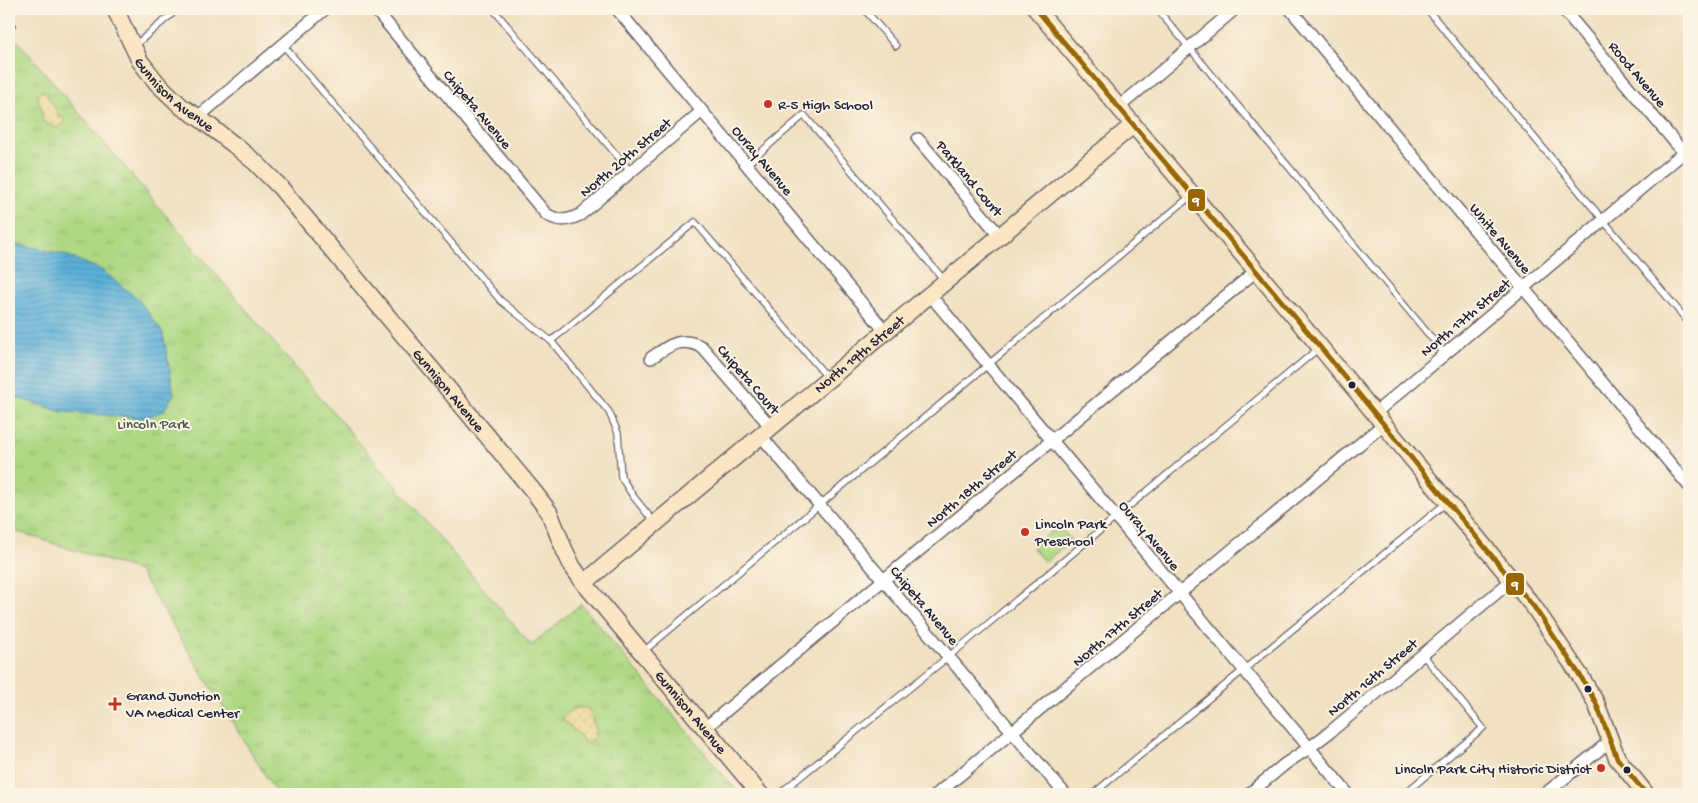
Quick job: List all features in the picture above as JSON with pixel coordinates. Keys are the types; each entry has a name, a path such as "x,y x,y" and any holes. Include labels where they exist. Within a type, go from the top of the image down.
{"street":[{"name":"Gunnison Avenue","path":"115,9 147,71 182,107 198,116 256,163 278,186 534,492 549,512 572,566 584,583 760,794"},
{"path":"198,116 325,9"},
{"name":"Chipeta Avenue","path":"375,9 546,214 555,220 563,220"},
{"name":"Ouray Avenue","path":"616,9 885,331"},
{"path":"1036,9 1380,418 1534,607 1581,677 1596,703 1617,758 1646,794"},
{"path":"1118,107 1235,9"},
{"name":"White Avenue","path":"1290,9 1689,486"},
{"name":"Rood Avenue","path":"1563,9 1687,154"},
{"name":"North 20th Street","path":"563,220 572,219 580,214 702,110"},
{"name":"North 19th Street","path":"584,583 1133,124"},
{"name":"Parkland Court","path":"918,139 1000,236"},
{"name":"North 17th Street","path":"937,794 1180,594 1380,418 1445,354 1604,220 1687,154"},
{"name":"North 18th Street","path":"705,728 1256,271"},
{"name":"Ouray Avenue","path":"930,295 1348,794"},
{"name":"Chipeta Court","path":"651,358 663,350 682,342 692,342 702,347 766,432"},
{"name":"Chipeta Avenue","path":"766,432 820,505 1065,794"},
{"name":"North 16th Street","path":"1249,794 1285,764 1310,748 1512,580"},
{"path":"1545,794 1610,740"}],"lane":[{"path":"133,47 178,9"},
{"path":"493,9 631,172"},
{"path":"867,9 865,10 896,46"},
{"path":"1157,9 1445,354"},
{"path":"1427,9 1689,323"},
{"path":"283,45 500,300 551,341 609,412 618,433 620,477 655,524"},
{"path":"746,164 804,115 945,282"},
{"path":"642,652 1192,195"},
{"path":"551,341 695,222 828,379"},
{"path":"779,794 1321,348"},
{"path":"1093,794 1447,502"},
{"path":"1404,794 1483,728 1423,655"}],"green space":[{"name":"Lincoln Park","path":"11,33 531,645 581,604 739,794 277,794 139,571 9,529 9,35"},
{"path":"1059,525 1071,540 1045,562 1032,548"}],"sand":[{"path":"42,91 46,92 59,117 63,118 65,123 57,128 44,122 42,119 38,94"},
{"path":"588,708 596,730 594,738 585,743 580,735 562,719 570,710"}],"water":[{"path":"9,242 63,254 102,270 139,300 163,333 174,394 164,411 144,418 62,412 9,395"}],"transit line":[{"name":"9","path":"1036,9 1321,348 1534,607 1581,677 1596,703 1617,758 1646,794"}],"place":[{"name":"R-5 High School","path":"768,104"},
{"name":"Lincoln Park Preschool","path":"1025,532"},
{"name":"Grand Junction VA Medical Center","path":"115,704"},
{"name":"Lincoln Park City Historic District","path":"1601,768"}]}
